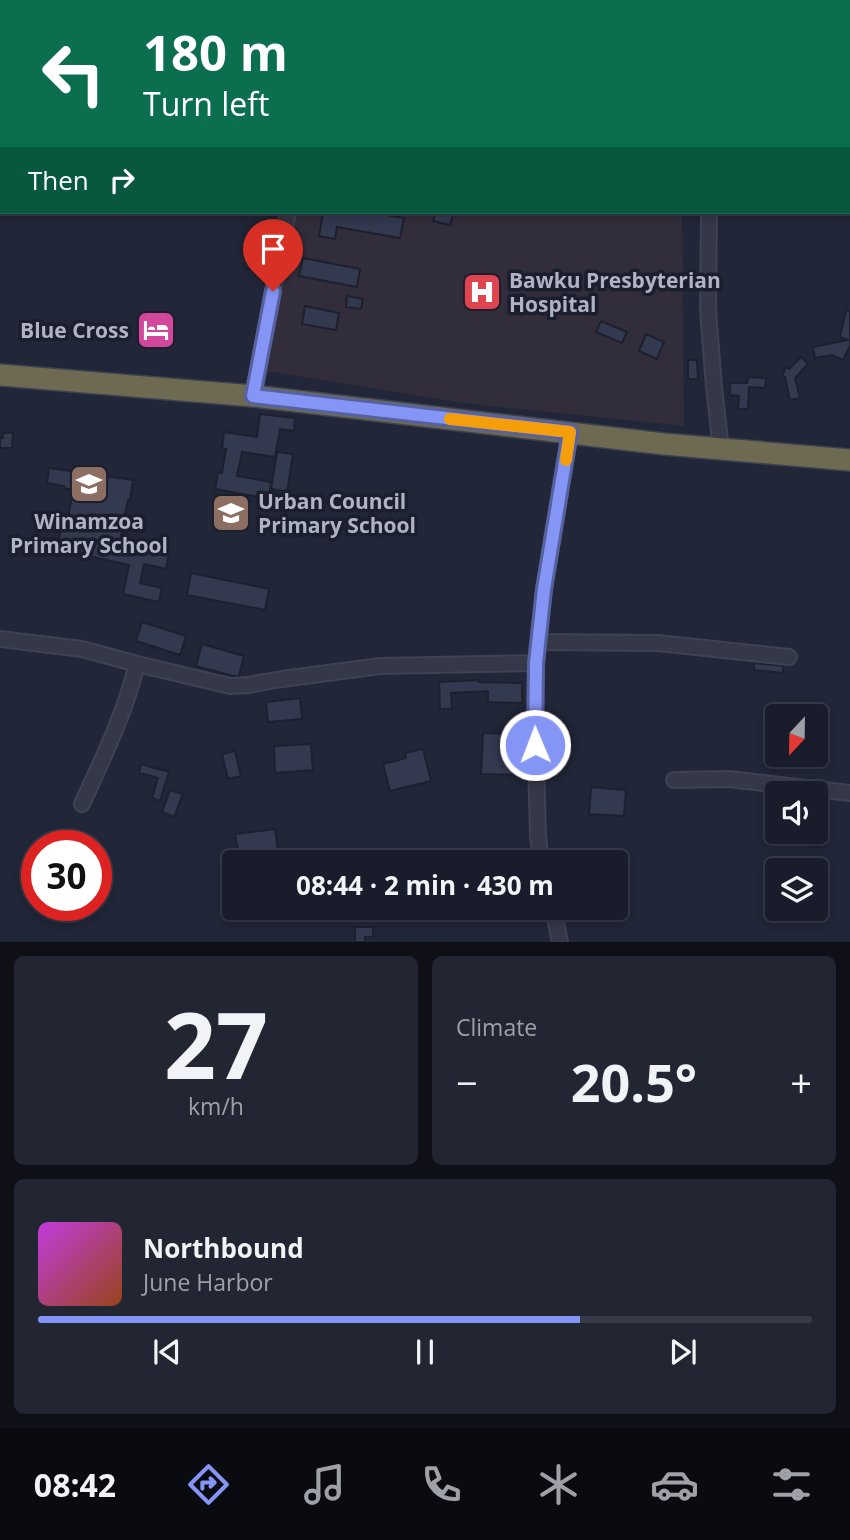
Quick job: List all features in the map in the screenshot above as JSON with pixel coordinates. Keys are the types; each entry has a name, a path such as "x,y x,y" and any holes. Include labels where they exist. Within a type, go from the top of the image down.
{"highway":[{"path":"0,375 253,396 721,449 850,460"}],"street":[{"path":"253,396 288,214"},
{"path":"709,214 708,310 721,449"},
{"path":"540,850 535,735 536,663 544,589 570,432"},
{"path":"0,639 75,647 137,664 238,686 380,666 536,663"},
{"path":"539,642 658,643 789,657"},
{"path":"82,804 130,695 137,664"},
{"path":"674,780 729,779 850,793"},
{"path":"555,920 560,942"}],"shaded area":[{"name":"Bawku Presbyterian Hospital","path":"297,214 682,214 684,426 471,404 266,371"}],"building":[{"path":"323,214 381,214 404,218 400,238 337,227 335,239 319,236"},
{"path":"435,214 453,214 450,225 433,221"},
{"path":"303,258 360,269 357,287 299,276"},
{"path":"347,296 363,299 361,309 346,307"},
{"path":"305,306 339,313 336,330 302,324"},
{"path":"846,310 850,311 850,346 843,360 832,355 815,358 813,347 848,340 840,337"},
{"path":"601,321 627,332 622,343 596,332"},
{"path":"646,334 664,342 657,359 639,351"},
{"path":"801,357 808,364 795,378 800,398 790,400 785,377 782,376 786,367 789,369"},
{"path":"688,360 697,360 698,379 688,379"},
{"path":"748,377 766,378 765,388 749,387 748,409 738,409 739,396 730,395 730,383 747,383"},
{"path":"260,414 295,418 294,431 280,429 275,457 242,452 237,476 271,482 269,499 215,489 218,473 222,473 226,449 222,448 224,432 257,437"},
{"path":"3,433 13,433 12,448 0,448"},
{"path":"277,452 293,454 287,492 271,489"},
{"path":"49,468 133,480 120,542 169,554 166,569 144,564 140,583 162,588 159,602 123,594 129,565 57,549 61,528 66,529 73,490 47,483"},
{"path":"191,573 269,589 265,610 187,595"},
{"path":"142,622 186,636 180,655 136,641"},
{"path":"202,644 244,656 239,676 196,666"},
{"path":"754,663 783,666 783,673 754,670"},
{"path":"479,680 522,683 522,703 488,702 488,691 451,693 452,709 440,709 439,682"},
{"path":"300,698 302,719 268,722 266,702"},
{"path":"483,733 521,734 520,775 481,774"},
{"path":"311,744 313,770 275,773 274,746"},
{"path":"423,749 431,781 390,791 383,764 406,758 405,753"},
{"path":"235,751 241,776 228,779 222,754"},
{"path":"141,764 169,772 160,801 152,798 158,778 139,773"},
{"path":"591,787 626,790 624,816 589,814"},
{"path":"170,790 183,794 174,817 162,812"},
{"path":"275,829 278,850 238,850 235,834"},
{"path":"355,927 373,927 373,937 365,937 365,942 355,942"}],"slow traffic":[{"path":"450,419 570,432 566,460"}],"place":[{"name":"Bawku Presbyterian Hospital","path":"482,292"},
{"name":"Blue Cross","path":"156,330"},
{"name":"Winamzoa Primary School","path":"89,484"},
{"name":"Urban Council Primary School","path":"231,513"}],"route":[{"path":"273,291 253,396 570,432 544,589 536,663 535,745"}]}
